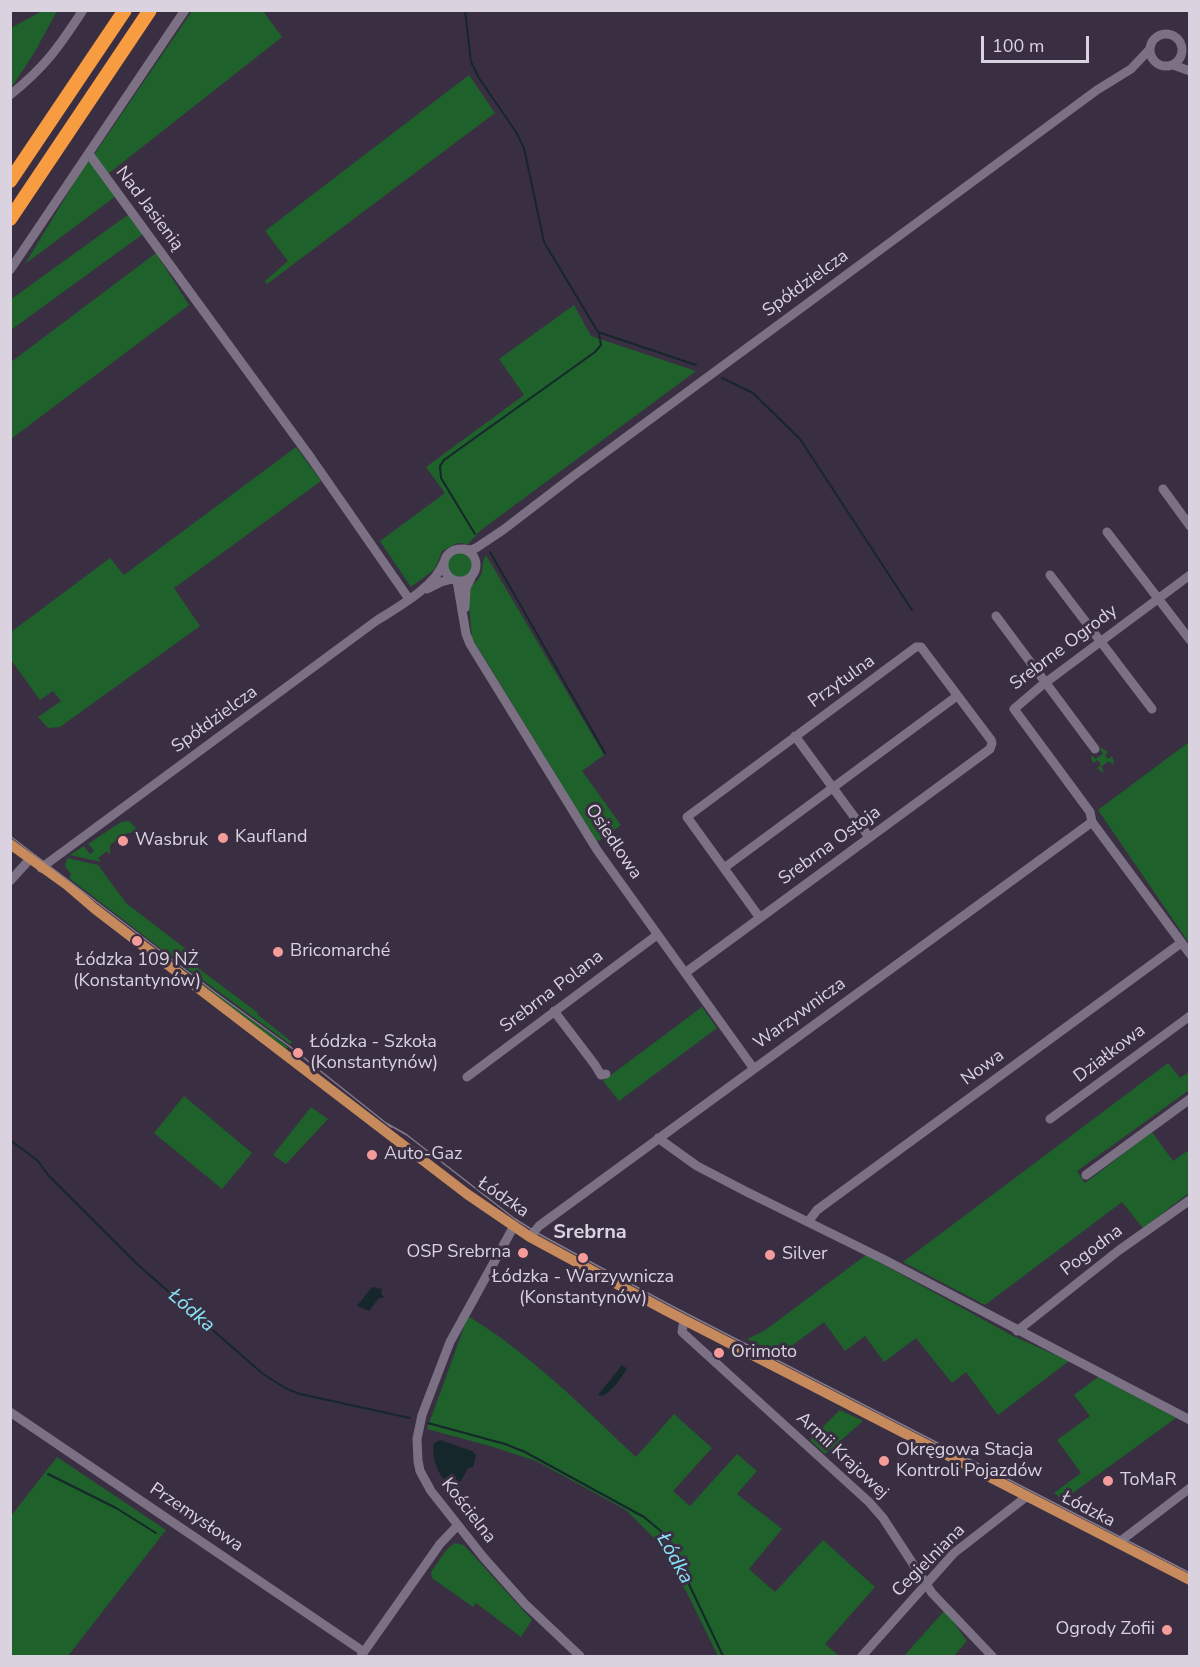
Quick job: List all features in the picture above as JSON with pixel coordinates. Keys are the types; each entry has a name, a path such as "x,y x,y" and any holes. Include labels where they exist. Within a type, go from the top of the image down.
{"highway":[{"path":"10,181 125,10"},
{"path":"10,219 150,10"}],"main road":[{"name":"Łódzka","path":"10,844 41,868 59,888 95,909 458,1187 530,1237 684,1320 1190,1580"}],"street":[{"path":"10,95 35,75 60,47 83,10"},
{"path":"10,270 185,10"},
{"path":"1131,69 1149,50 1156,37 1166,34 1172,35 1179,42 1182,51 1181,56 1173,65"},
{"path":"1149,50 1155,63"},
{"path":"1181,56 1189,70"},
{"path":"1131,69 1155,63 1164,67 1173,65 1189,70"},
{"name":"Spółdzielcza","path":"503,530 585,467 1097,90 1131,69"},
{"name":"Nad Jasienią","path":"89,154 412,598"},
{"path":"1162,489 1190,526"},
{"path":"412,598 437,576 451,551 476,548 503,530"},
{"path":"412,598 438,584 454,580 466,581 471,578 480,554 503,530"},
{"path":"1107,532 1190,640"},
{"path":"464,549 475,558 476,567"},
{"path":"444,562 446,573 454,580"},
{"path":"1050,575 1152,708"},
{"name":"Srebrne Ogrody","path":"1092,822 1090,812 1014,709 1190,575"},
{"name":"Osiedlowa","path":"465,622 466,588 471,578"},
{"name":"Osiedlowa","path":"454,580 459,594 467,638 473,650 574,816 753,1069"},
{"path":"438,584 449,585 459,594"},
{"name":"Spółdzielcza","path":"41,868 376,621 412,598"},
{"path":"996,616 1095,749"},
{"name":"Przytulna","path":"724,868 687,817 918,646 992,743"},
{"path":"760,918 724,868 957,696"},
{"path":"795,736 869,837"},
{"name":"Srebrna Ostoja","path":"685,973 990,749 992,743"},
{"path":"1092,822 1190,954"},
{"name":"Warzywnicza","path":"530,1237 539,1226 658,1138 1092,822"},
{"path":"10,881 30,859"},
{"name":"Srebrna Polana","path":"467,1077 657,935"},
{"name":"Nowa","path":"807,1222 817,1210 1181,944"},
{"path":"554,1011 598,1072 601,1075 606,1074"},
{"name":"Działkowa","path":"1050,1119 1190,1016"},
{"path":"1086,1175 1190,1099"},
{"path":"658,1138 697,1166 883,1259 1190,1419"},
{"name":"Pogodna","path":"1017,1330 1118,1251 1190,1200"},
{"name":"Kościelna","path":"514,1226 458,1327 419,1427 417,1451 420,1471 431,1491 525,1604 580,1656"},
{"name":"Armii Krajowej","path":"684,1320 682,1332 869,1502 883,1518 932,1593 992,1656"},
{"name":"Przemysłowa","path":"10,1412 362,1654"},
{"path":"1118,1543 1190,1488"},
{"name":"Cegielniana","path":"862,1656 959,1549 1026,1497"},
{"path":"362,1654 440,1544 458,1525"}],"green space":[{"path":"42,11 57,11 33,55 11,88 11,28"},
{"path":"192,11 263,11 282,37 108,174 93,156"},
{"path":"469,75 495,113 267,284 265,281 288,261 265,231"},
{"path":"88,160 116,196 25,264"},
{"path":"129,214 143,234 11,330 10,300"},
{"path":"156,253 189,305 11,439 11,362"},
{"path":"574,305 591,336 696,371 481,530 468,544 457,543 442,551 435,569 411,587 380,541 445,493 426,467 524,395 499,359"},
{"path":"296,447 321,481 174,588 200,626 60,727 48,728 38,717 61,701 53,691 40,700 11,660 11,632 110,558 124,575"},
{"path":"460,553 468,557 472,565 468,573 460,577 452,573 448,565 452,557"},
{"path":"486,555 604,755 582,771 621,825 597,842 472,638 468,596 470,587 481,574"},
{"path":"1189,742 1189,943 1098,810"},
{"path":"1100,749 1108,752 1105,755 1108,759 1112,756 1114,762 1113,765 1109,761 1101,767 1104,772 1097,768 1101,765 1098,760 1093,763 1091,758 1092,755 1095,759 1103,754"},
{"path":"129,821 141,833 139,835 135,830 127,833 110,845 110,855 107,851 98,858 101,862 70,855 84,846 90,854 94,851 88,844 121,822"},
{"path":"67,858 98,865 126,903 195,956 199,961 194,965 292,1042 290,1044 177,961 179,957 175,954 173,958 69,878 71,874 65,866"},
{"path":"175,963 288,1047 286,1050"},
{"path":"702,1007 717,1028 619,1101 603,1081"},
{"path":"1168,1063 1180,1078 1189,1072 1189,1090 1077,1171 1085,1183 1152,1132 1173,1161 1189,1150 1189,1193 1143,1228 1122,1202 985,1305 903,1262"},
{"path":"184,1096 252,1153 222,1189 154,1133"},
{"path":"311,1107 328,1119 286,1164 273,1155"},
{"path":"866,1255 1013,1336 1069,1361 998,1415 966,1372 952,1383 916,1338 884,1362 865,1336 845,1351 824,1322 779,1355 747,1339 764,1331"},
{"path":"468,1316 534,1364 636,1457 674,1414 712,1448 673,1491 690,1506 737,1454 757,1471 737,1494 782,1529 749,1569 775,1592 823,1540 875,1587 825,1644 839,1656 718,1656 686,1591 657,1541 626,1510 536,1461 427,1429"},
{"path":"1098,1377 1176,1418 1063,1500 1054,1493 1081,1473 1057,1440 1090,1416 1074,1395"},
{"path":"840,1410 863,1421 825,1454 810,1440"},
{"path":"57,1457 166,1530 68,1656 11,1656 11,1516"},
{"path":"455,1543 464,1545 532,1620 521,1637 476,1603 473,1607 432,1578 431,1572 447,1549"},
{"path":"945,1610 967,1641 954,1656 904,1656"}],"shaded area":[{"path":"372,1287 382,1289 381,1293 384,1298 379,1298 369,1311 357,1306"},
{"path":"622,1365 627,1369 616,1384 606,1394 598,1395"},
{"path":"440,1440 472,1451 476,1455 473,1467 468,1468 461,1481 452,1487 440,1474 433,1455 434,1443"}],"waterway":[{"path":"465,10 471,62 524,148 544,242 598,332 696,365"},
{"path":"475,534 441,478 440,466 444,460 595,352 601,345 599,334"},
{"path":"722,378 753,393 800,439 912,610"},
{"path":"490,552 605,753"},
{"name":"Łódka","path":"10,1140 38,1161 48,1175 137,1264 263,1374 300,1394 410,1418"},
{"name":"Łódka","path":"428,1423 505,1444 525,1452 644,1517 668,1540 723,1656"},
{"path":"48,1474 116,1508 156,1533"}],"tram line":[{"path":"10,836 289,1046 391,1127"},
{"path":"386,1123 407,1135 515,1219 539,1234 668,1304 1190,1573"}],"place":[{"name":"Kaufland","path":"223,838"},
{"name":"Wasbruk","path":"123,841"},
{"name":"Łódzka 109 NŻ (Konstantynów)","path":"137,941"},
{"name":"Bricomarché","path":"278,952"},
{"name":"Łódzka - Szkoła (Konstantynów)","path":"298,1053"},
{"name":"Auto-Gaz","path":"372,1155"},
{"name":"OSP Srebrna","path":"523,1253"},
{"name":"Silver","path":"770,1255"},
{"name":"Łódzka - Warzywnicza (Konstantynów)","path":"583,1258"},
{"name":"Orimoto","path":"719,1353"},
{"name":"Okręgowa Stacja Kontroli Pojazdów","path":"884,1461"},
{"name":"ToMaR","path":"1108,1481"},
{"name":"Ogrody Zofii","path":"1167,1630"}],"district":[{"name":"Srebrna","path":"590,1233"}]}
